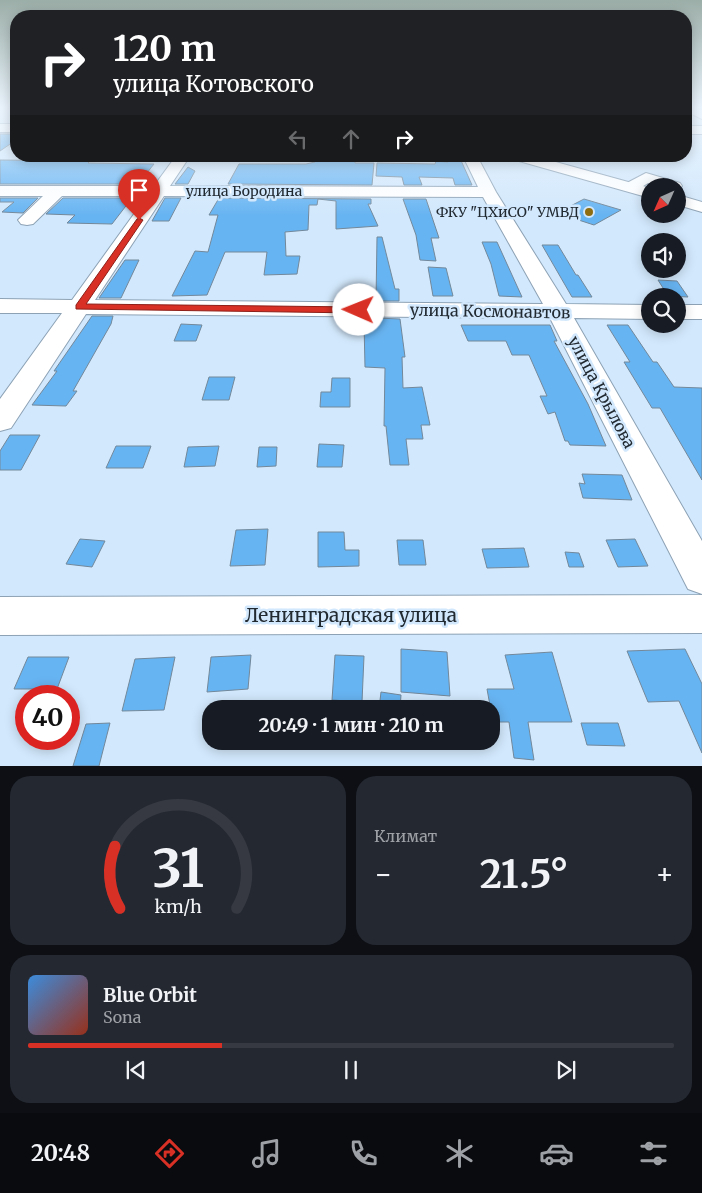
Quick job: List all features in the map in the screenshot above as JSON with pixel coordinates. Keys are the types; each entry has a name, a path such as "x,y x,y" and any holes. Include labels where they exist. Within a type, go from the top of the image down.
{"street":[{"path":"0,421 179,162"},
{"name":"улица Крылова","path":"473,162 488,192 559,312 702,577"},
{"path":"539,162 631,187 641,182"},
{"name":"улица Бородина","path":"0,191 488,192"},
{"path":"27,220 58,191"},
{"path":"686,202 702,207"},
{"name":"улица Космонавтов","path":"0,306 641,312"},
{"path":"686,312 702,312"},
{"name":"Ленинградская улица","path":"0,616 702,614"}],"building":[{"path":"0,144 10,144 10,144 0,151"},
{"path":"0,160 10,160 10,162 154,164 138,184 0,184"},
{"path":"315,162 374,163 372,185 228,184 239,164 306,164"},
{"path":"436,162 462,162 472,185 455,185 453,178 419,177 422,185 404,185 402,177 376,176 377,163 435,164"},
{"path":"188,167 195,171 188,184 175,184"},
{"path":"0,198 38,198 23,213 2,212 14,202 0,202"},
{"path":"63,198 132,198 112,224 67,223 75,215 46,214"},
{"path":"165,198 181,198 169,221 152,221"},
{"path":"219,198 371,199 371,204 368,204 378,226 336,229 336,201 318,199 317,205 309,205 308,230 285,232 286,256 300,256 297,274 264,275 267,252 225,252 207,295 172,296 195,251 208,252 218,215 209,215"},
{"path":"403,199 426,199 439,238 431,238 436,261 420,260 416,235"},
{"name":"ФКУ \"ЦХиСО\" УМВД","path":"584,199 621,210 594,225 557,213"},
{"path":"377,237 382,237 395,289 399,289 399,301 376,301"},
{"path":"482,242 497,242 522,297 499,296 491,264"},
{"path":"542,245 558,245 592,297 572,297"},
{"path":"125,260 139,260 121,298 99,298"},
{"path":"428,267 446,268 453,296 433,296"},
{"path":"658,280 677,281 682,288 663,288"},
{"path":"92,316 113,316 111,324 73,391 77,391 66,406 32,405 57,371 54,371"},
{"path":"376,318 400,319 405,357 402,357 403,388 422,387 430,425 421,425 423,439 406,439 409,465 390,465 386,426 384,426 385,368 365,367 364,323 375,323"},
{"path":"181,324 202,325 196,341 174,341"},
{"path":"461,325 550,325 557,341 554,341 588,404 606,446 570,445 568,441 565,441 555,412 548,414 540,396 547,396 529,355 512,355 506,341 468,341"},
{"path":"607,325 628,325 653,362 657,362 674,387 702,388 702,480 660,408 652,408 624,362 630,362"},
{"path":"209,377 235,377 229,400 202,400"},
{"path":"332,378 350,378 350,407 320,407 321,392 331,392"},
{"path":"10,435 40,435 21,470 0,470 0,451"},
{"path":"319,444 344,445 342,467 317,467"},
{"path":"116,446 151,446 143,468 106,468"},
{"path":"219,446 215,466 184,467 188,447"},
{"path":"259,447 277,447 276,466 257,467"},
{"path":"582,474 622,475 632,500 583,498 579,483 585,484"},
{"path":"268,529 265,565 230,566 236,530"},
{"path":"318,532 344,532 345,550 359,550 359,566 318,567"},
{"path":"80,539 105,541 92,567 66,564"},
{"path":"635,539 648,566 618,567 606,540"},
{"path":"397,540 423,540 426,565 399,565"},
{"path":"524,548 529,567 487,568 482,549"},
{"path":"565,552 579,553 584,567 569,567"},
{"path":"401,649 447,652 450,696 401,692"},
{"path":"685,649 702,684 702,753 679,701 648,702 627,651"},
{"path":"552,652 572,722 528,722 534,760 514,758 509,722 500,722 500,700 489,700 487,689 514,689 505,655"},
{"path":"251,655 248,689 207,692 211,657"},
{"path":"335,655 364,656 362,700 332,700"},
{"path":"28,657 69,657 58,685 16,685"},
{"path":"175,657 164,710 122,711 135,659"},
{"path":"381,692 401,695 401,700 380,700"},
{"path":"110,723 99,766 73,766 78,750 80,750 86,724"},
{"path":"581,723 618,723 625,746 587,745"}],"place":[{"name":"ФКУ \"ЦХиСО\" УМВД","path":"589,212"}],"route":[{"path":"139,220 79,307 359,310"}]}
